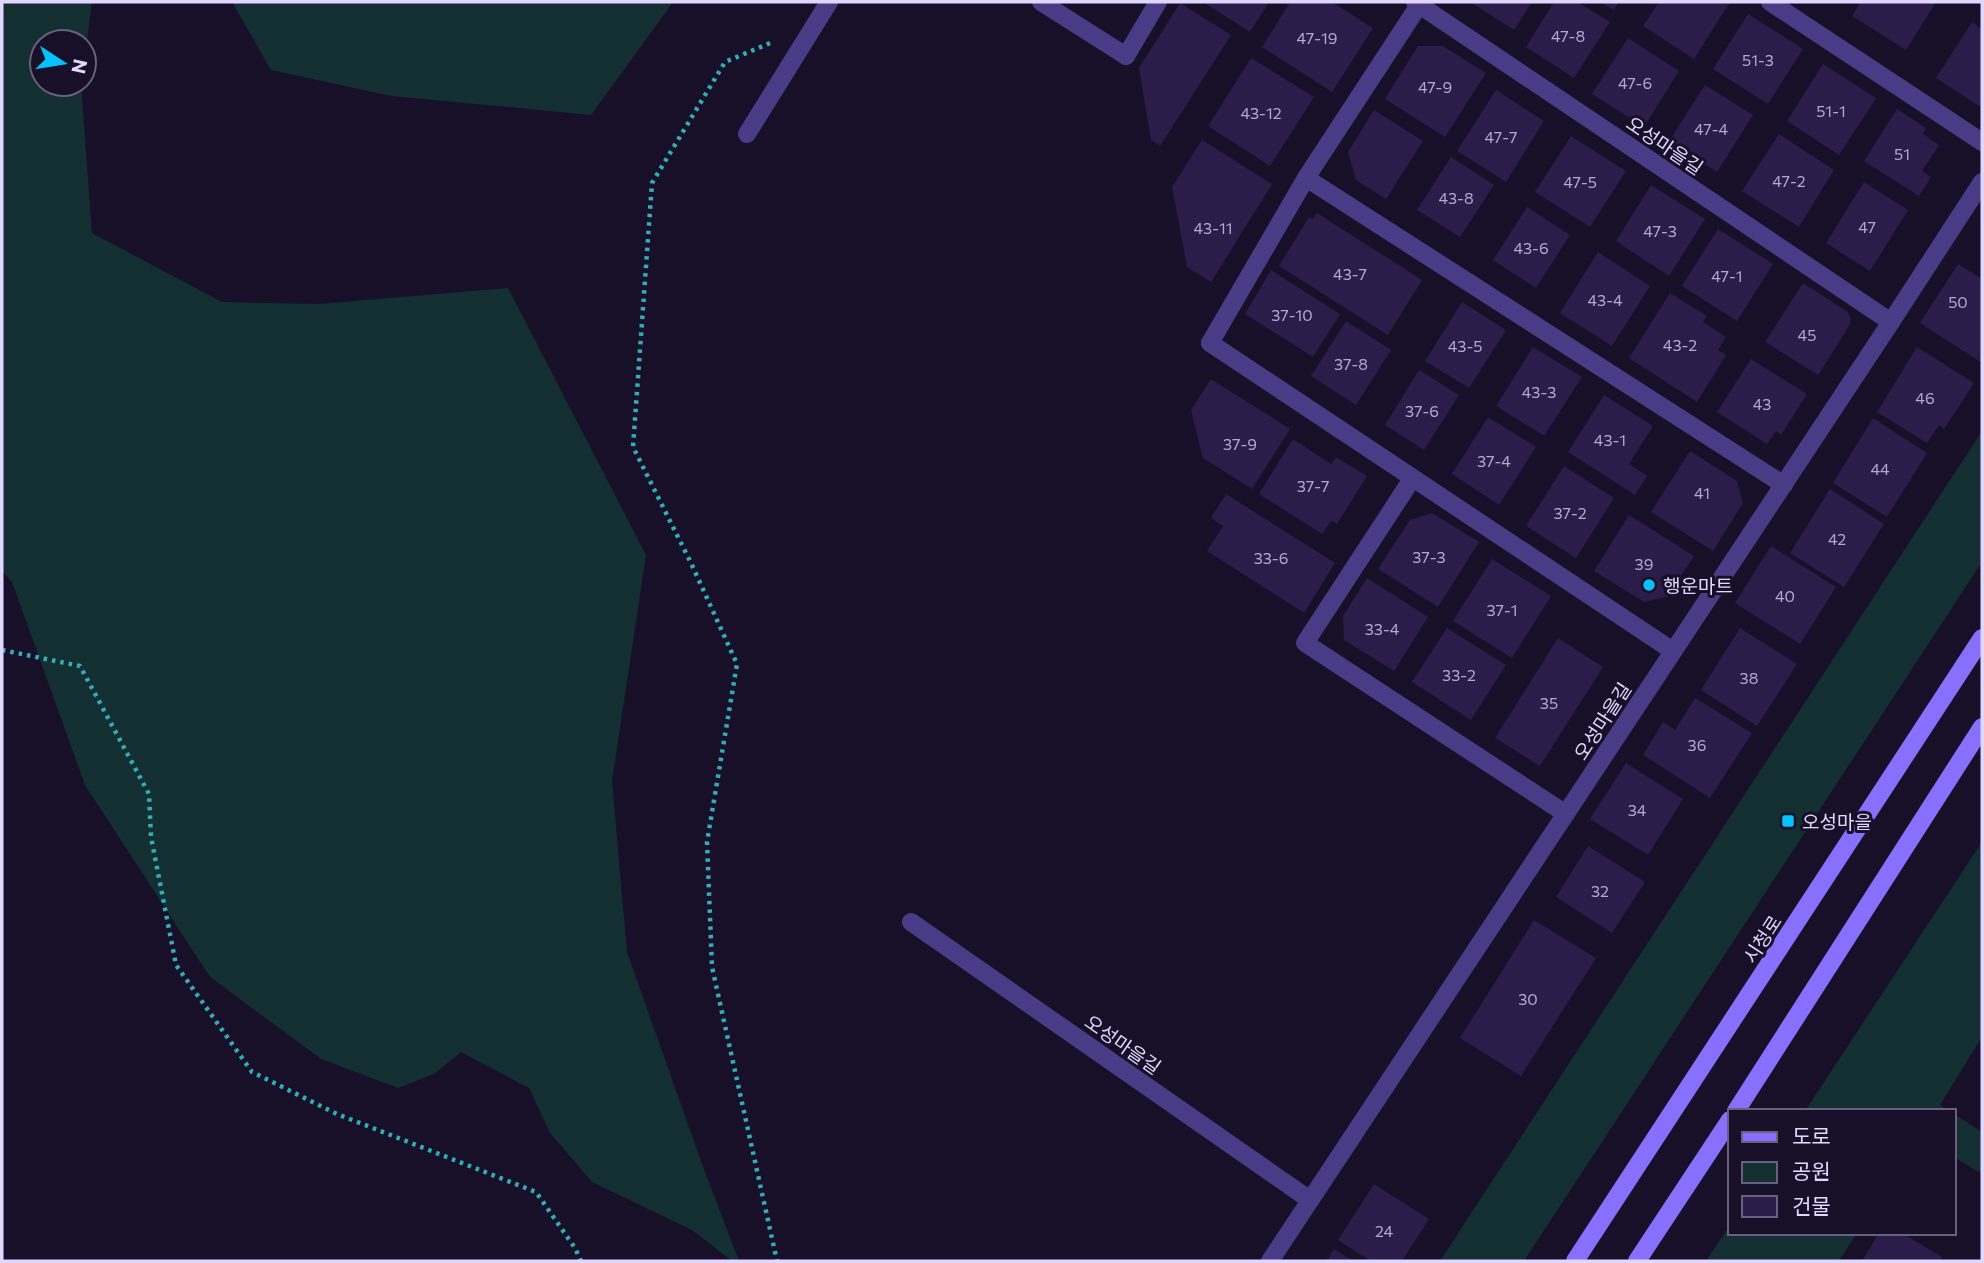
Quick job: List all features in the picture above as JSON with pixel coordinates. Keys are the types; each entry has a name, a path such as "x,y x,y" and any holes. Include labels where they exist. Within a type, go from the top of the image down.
{"street":[{"path":"747,135 829,2"},
{"path":"1041,2 1126,56 1158,2"},
{"path":"1770,2 1982,142"},
{"path":"1418,3 1306,178 1210,343 1673,651"},
{"name":"오성마을길","path":"1418,3 1891,322"},
{"path":"1306,178 1784,485"},
{"name":"오성마을길","path":"1270,1261 1982,182"},
{"path":"1412,479 1305,643 1566,814"},
{"name":"시청로","path":"1575,1261 1982,638"},
{"path":"1737,1109 1982,727"},
{"name":"오성마을길","path":"911,922 1310,1200"},
{"path":"1637,1261 1728,1123"}],"path":[{"path":"777,1261 712,967 707,842 737,664 691,563 633,447 652,183 725,62 815,24"},
{"path":"2,650 80,666 149,793 150,837 176,965 252,1072 337,1114 536,1192 582,1261"}],"green space":[{"path":"2,2 92,2 89,28 28,28 28,98 82,98 92,233 222,302 319,304 508,288 646,555 612,781 627,952 739,1261 732,1261 692,1230 592,1182 550,1133 529,1088 461,1052 434,1074 398,1088 321,1059 210,977 85,785 12,582 2,571"},
{"path":"232,2 673,2 591,115 391,96 271,70"},
{"path":"1982,431 1982,562 1524,1261 1440,1261"},
{"path":"1982,842 1982,1037 1940,1105 1945,1109 1806,1109"},
{"path":"1956,1115 1982,1132 1982,1174 1956,1158"},
{"path":"1728,1228 1728,1235 1856,1235 1839,1261 1706,1261"}],"building":[{"path":"1203,2 1269,2 1250,32"},
{"path":"1290,2 1332,2 1373,28 1332,92 1262,47"},
{"path":"1470,2 1532,2 1514,30"},
{"path":"1554,2 1577,2 1610,22 1574,78 1526,47"},
{"path":"1600,2 1619,2 1614,10"},
{"path":"1659,2 1730,2 1694,59 1643,26"},
{"path":"1861,2 1936,2 1906,50 1852,16"},
{"path":"1180,3 1231,35 1160,146 1151,140 1139,68"},
{"path":"1748,14 1803,49 1768,104 1713,69"},
{"path":"1972,22 1982,29 1982,108 1936,78"},
{"path":"1628,38 1679,71 1644,127 1592,94"},
{"path":"1418,46 1443,46 1486,73 1445,137 1385,99"},
{"path":"1251,58 1314,97 1270,166 1208,126"},
{"path":"1823,64 1876,98 1839,155 1787,121"},
{"path":"1705,85 1753,115 1717,172 1669,141"},
{"path":"1496,90 1544,121 1506,182 1457,151"},
{"path":"1897,109 1926,128 1923,134 1939,145 1922,171 1931,177 1919,196 1864,161"},
{"path":"1374,110 1423,141 1386,199 1356,180 1348,152"},
{"path":"1779,134 1834,170 1799,227 1742,191"},
{"path":"1571,136 1626,171 1590,227 1535,192"},
{"path":"1202,140 1272,184 1211,282 1187,267 1172,187"},
{"path":"1451,157 1494,185 1460,237 1417,210"},
{"path":"1864,182 1908,210 1870,271 1826,243"},
{"path":"1651,185 1705,219 1669,276 1616,241"},
{"path":"1527,207 1570,235 1536,288 1493,260"},
{"path":"1317,213 1422,280 1388,335 1279,266 1309,217 1313,219"},
{"path":"1718,229 1773,264 1737,321 1682,286"},
{"path":"1598,252 1650,286 1612,346 1560,313"},
{"path":"1958,264 1982,279 1982,363 1920,323"},
{"path":"1271,270 1340,314 1313,357 1245,314"},
{"path":"1803,283 1848,312 1851,319 1818,375 1765,342"},
{"path":"1670,293 1707,316 1703,322 1726,337 1718,350 1726,355 1697,402 1629,358"},
{"path":"1462,302 1506,330 1469,388 1425,361"},
{"path":"1346,321 1391,350 1356,405 1311,376"},
{"path":"1533,347 1582,377 1544,436 1496,406"},
{"path":"1917,347 1974,383 1944,429 1939,425 1927,443 1877,412"},
{"path":"1751,359 1807,394 1781,435 1776,431 1767,444 1717,412"},
{"path":"1419,370 1459,395 1424,450 1385,425"},
{"path":"1211,379 1290,429 1252,489 1203,458 1191,410"},
{"path":"1604,395 1653,426 1629,464 1647,476 1635,495 1568,452"},
{"path":"1488,417 1536,447 1499,505 1452,474"},
{"path":"1873,418 1927,453 1887,517 1833,483"},
{"path":"1293,439 1331,464 1336,457 1367,476 1337,524 1331,521 1322,534 1259,494"},
{"path":"1690,451 1737,481 1743,503 1713,551 1651,512"},
{"path":"1564,466 1614,498 1576,558 1526,526"},
{"path":"1830,489 1884,524 1844,587 1790,553"},
{"path":"1226,494 1335,563 1304,613 1207,551 1223,526 1211,518"},
{"path":"1432,513 1479,542 1438,607 1378,569 1410,520"},
{"path":"1629,515 1694,556 1667,597 1644,602 1594,571"},
{"path":"1771,546 1836,587 1800,644 1735,603"},
{"path":"1492,559 1551,596 1512,658 1453,621"},
{"path":"1367,578 1428,617 1394,671 1344,640 1343,616"},
{"path":"1447,628 1506,665 1471,720 1412,682"},
{"path":"1740,628 1797,664 1757,726 1701,690"},
{"path":"1558,638 1603,667 1540,766 1495,738"},
{"path":"1695,698 1752,733 1710,798 1643,755 1663,722 1675,730"},
{"path":"1626,763 1683,799 1648,855 1590,819"},
{"path":"1588,846 1645,882 1612,933 1556,897"},
{"path":"1534,920 1596,958 1521,1076 1460,1038"},
{"path":"1374,1184 1429,1219 1402,1261 1371,1261 1338,1240"},
{"path":"1878,1235 1905,1235 1942,1257 1940,1261 1862,1261"},
{"path":"1334,1249 1353,1261 1326,1261"}],"place":[{"name":"행운마트","path":"1649,585"},
{"name":"오성마을","path":"1788,821"}]}
